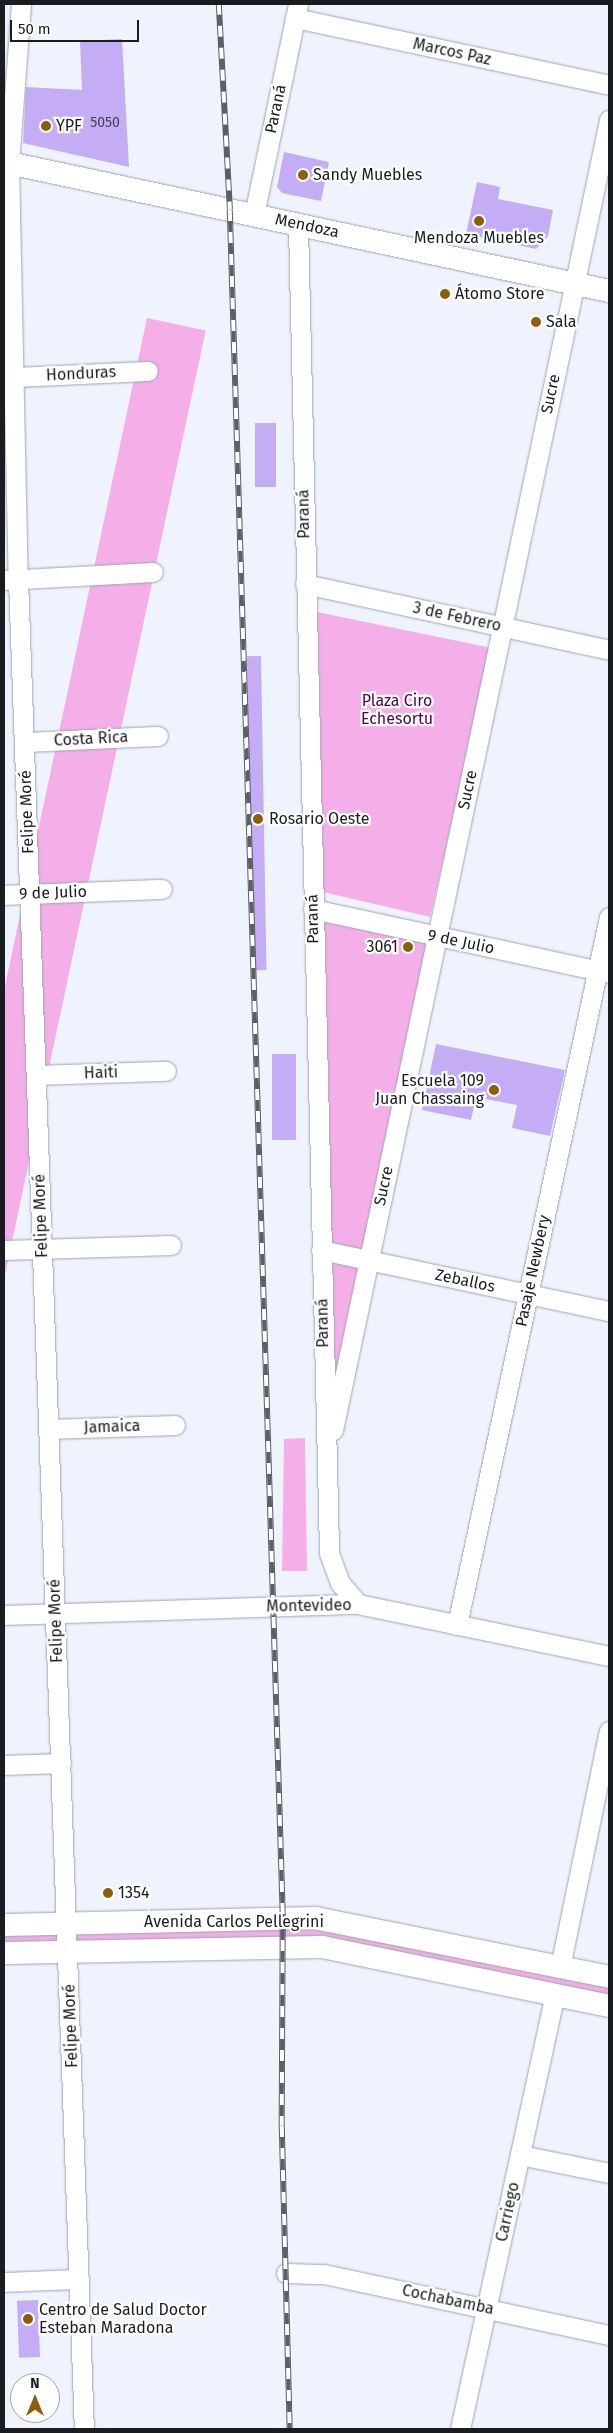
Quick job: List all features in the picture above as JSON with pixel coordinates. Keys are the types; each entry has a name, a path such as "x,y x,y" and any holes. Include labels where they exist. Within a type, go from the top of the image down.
{"main road":[{"name":"Mendoza","path":"7,163 609,291"},
{"name":"Avenida Carlos Pellegrini","path":"4,1925 315,1918 609,1977"},
{"name":"Avenida Carlos Pellegrini","path":"4,1953 322,1947 609,2006"}],"street":[{"name":"Felipe Moré","path":"21,4 7,163 14,377 11,580 24,742 84,2429"},
{"name":"Marcos Paz","path":"297,11 609,85"},
{"name":"Paraná","path":"254,215 297,11"},
{"name":"Sucre","path":"326,1460 609,120"},
{"name":"Paraná","path":"298,225 329,1554 340,1583 358,1604"},
{"name":"Honduras","path":"14,377 148,371"},
{"path":"11,580 154,572"},
{"name":"3 de Febrero","path":"305,584 609,650"},
{"name":"Costa Rica","path":"24,742 158,736"},
{"name":"9 de Julio","path":"4,895 162,890"},
{"name":"9 de Julio","path":"313,909 604,972"},
{"name":"Pasaje Newbery","path":"457,1625 528,1294 604,972 609,917"},
{"name":"Haiti","path":"36,1075 166,1071"},
{"path":"4,1250 171,1245"},
{"name":"Zeballos","path":"321,1250 609,1311"},
{"name":"Jamaica","path":"49,1429 175,1426"},
{"name":"Montevideo","path":"4,1615 358,1604 609,1656"},
{"path":"560,1967 609,1731"},
{"path":"4,1765 61,1763"},
{"name":"Carriego","path":"460,2429 555,1995"},
{"path":"520,2155 609,2173"},
{"name":"Cochabamba","path":"286,2273 324,2274 609,2335"},
{"path":"4,2282 79,2279"}],"green space":[{"path":"147,318 206,330 4,1279 4,991"},
{"name":"Plaza Ciro Echesortu","path":"317,612 492,648 430,917 323,892"},
{"path":"319,921 428,943 366,1252 325,1244"},
{"path":"327,1260 360,1267 330,1412"},
{"path":"305,1438 307,1571 282,1571 284,1439"},
{"path":"275,1920 609,1977 609,2006 322,1947 4,1953 4,1925"}],"building":[{"path":"122,39 129,167 23,143 26,87 82,90 80,41"},
{"name":"Sandy Muebles","path":"284,152 329,162 321,201 282,193 277,187"},
{"path":"477,182 500,187 498,199 553,210 548,236 536,249 466,234"},
{"path":"255,423 276,423 276,487 255,487"},
{"path":"247,656 261,656 266,970 252,970"},
{"name":"Escuela 109 Juan Chassaing","path":"436,1044 565,1070 550,1136 512,1128 517,1105 476,1097 471,1120 422,1110"},
{"path":"272,1054 296,1054 296,1140 272,1140"},
{"path":"38,2300 40,2357 19,2358 17,2301"}],"railway":[{"path":"219,4 230,210 283,1918 282,2126 290,2429"}],"place":[{"name":"YPF","path":"46,126"},
{"name":"Sandy Muebles","path":"303,175"},
{"name":"Mendoza Muebles","path":"479,221"},
{"name":"Átomo Store","path":"445,294"},
{"name":"Sala","path":"536,322"},
{"name":"Rosario Oeste","path":"258,819"},
{"name":"3061","path":"408,947"},
{"name":"Escuela 109 Juan Chassaing","path":"494,1090"},
{"name":"1354","path":"108,1893"},
{"name":"Centro de Salud Doctor Esteban Maradona","path":"28,2319"}]}
